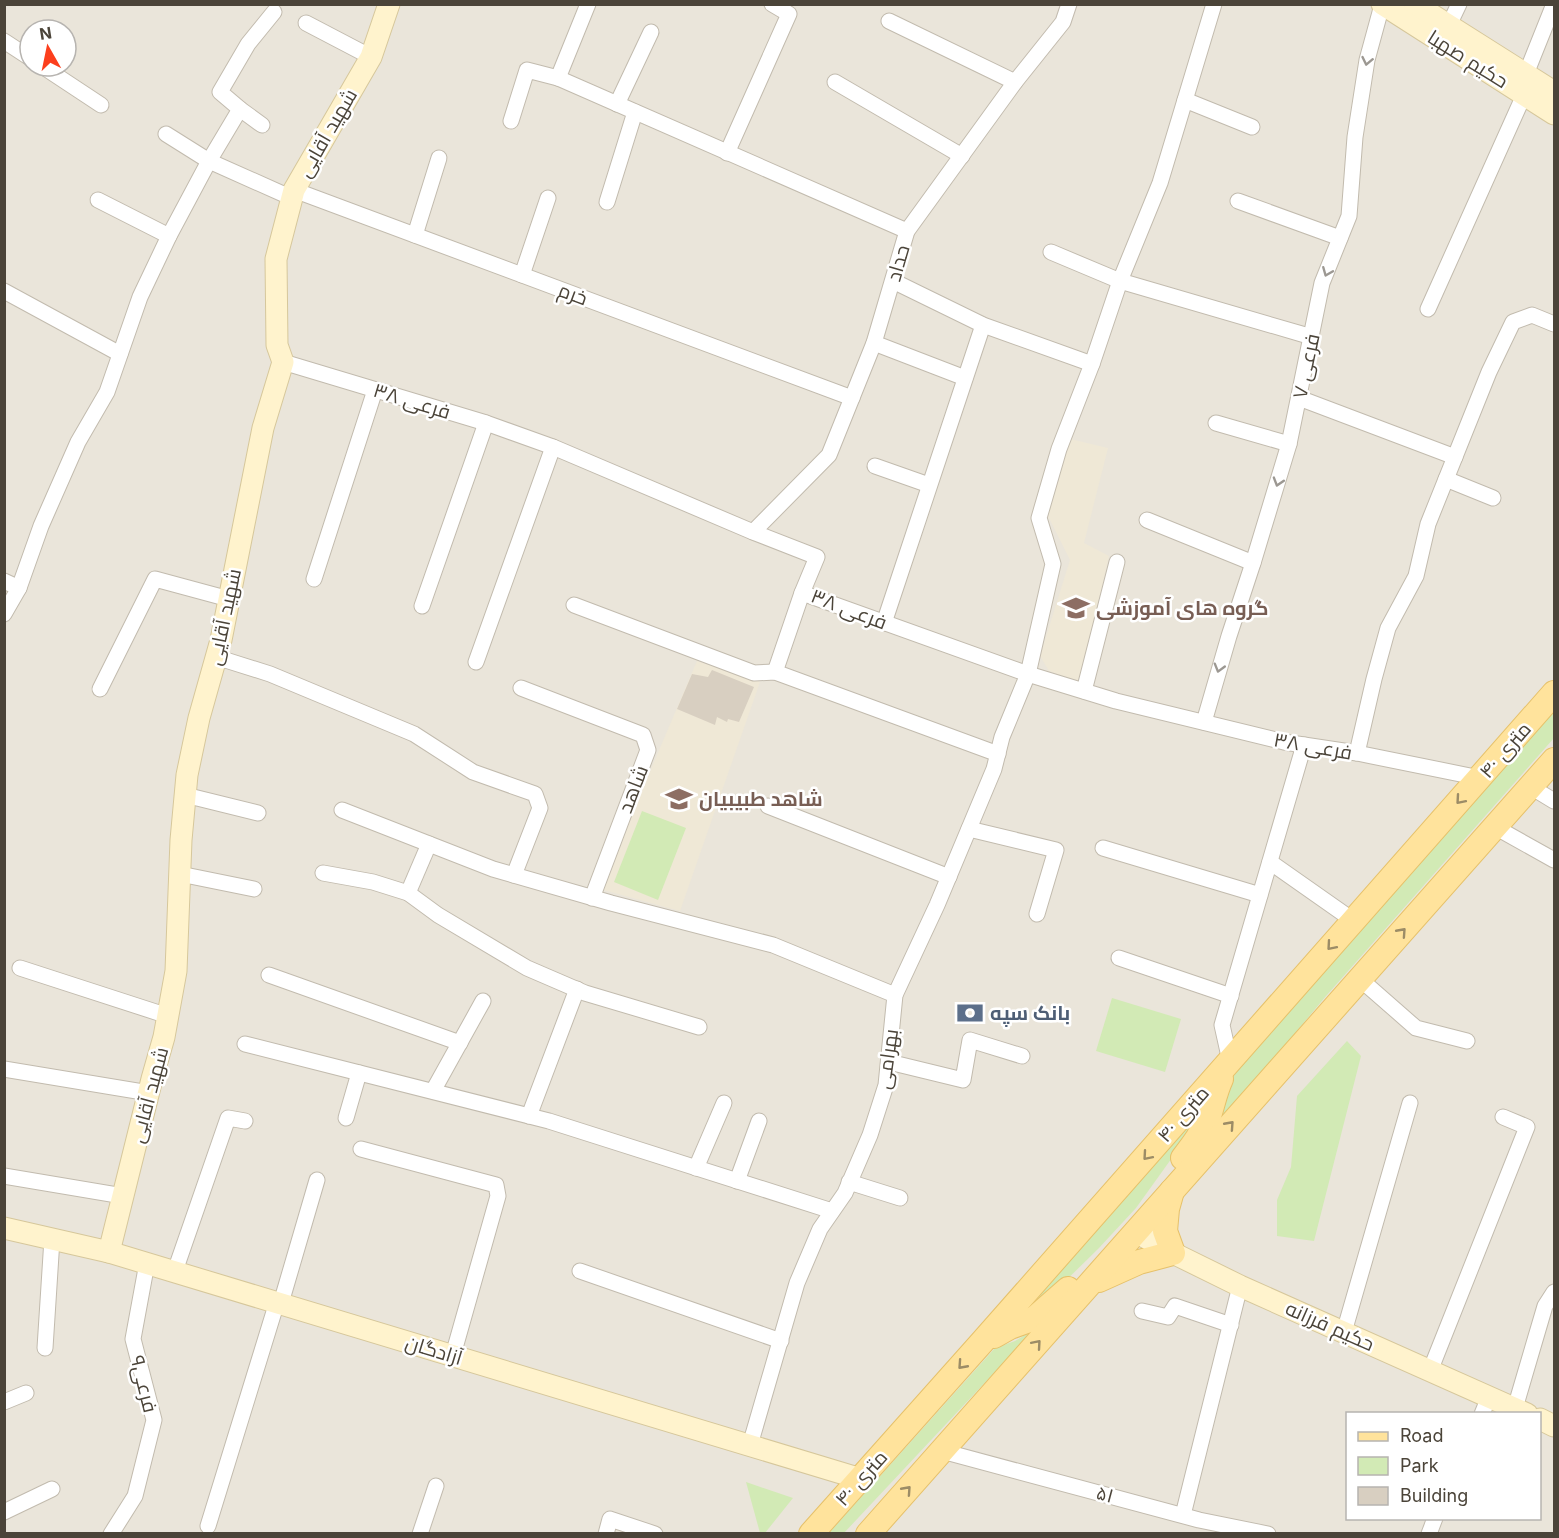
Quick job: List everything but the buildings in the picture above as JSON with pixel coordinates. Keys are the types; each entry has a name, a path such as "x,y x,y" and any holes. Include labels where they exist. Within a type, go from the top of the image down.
{"main road":[{"name":"۴۰ متری","path":"811,1533 1554,693"},
{"path":"868,1533 1554,760"},
{"path":"1136,1232 1140,1209 1201,1134 1215,1091 1230,1061"},
{"path":"1087,1287 1139,1262 1173,1253 1166,1231 1167,1209 1172,1190"},
{"path":"983,1341 1010,1327 1035,1318 1078,1280 1119,1234 1136,1232"}],"street":[{"name":"شهید آقایی","path":"110,1252 164,1036 176,971 187,775 199,718 221,640 263,428 283,362 277,345 276,259 293,194 371,57 389,4"},
{"path":"558,78 588,4"},
{"path":"727,153 789,14 772,4"},
{"name":"حداد","path":"753,532 829,454 874,343 907,231 1015,82 1063,22 1069,4"},
{"name":"بهرامی","path":"750,1445 797,1282 820,1229 845,1192 874,1125 886,1085 896,995 994,769 1002,737 1028,674 1053,564 1039,518 1059,449 1092,364 1120,281 1160,183 1214,4"},
{"name":"حکیم صهبا","path":"1416,4 1525,84 1554,114"},
{"path":"1449,26 1459,4"},
{"path":"1428,309 1525,84 1554,4"},
{"name":"حکیم صهبا","path":"1382,5 1525,84 1554,93"},
{"name":"فرعی ۷","path":"1204,722 1228,636 1289,444 1322,283 1349,216 1355,137 1367,60 1382,5"},
{"path":"262,125 220,92 248,44 274,12"},
{"path":"889,21 1015,82"},
{"path":"306,23 371,57"},
{"path":"617,104 651,32"},
{"path":"4,41 18,50"},
{"path":"511,121 527,70 558,78 907,231"},
{"path":"60,78 101,105"},
{"path":"835,82 962,156"},
{"path":"1185,100 1252,127"},
{"path":"4,614 19,588 45,515 78,442 107,392 140,297 169,236 240,109"},
{"path":"607,202 635,112"},
{"name":"خرم","path":"166,134 209,161 293,194 414,235 852,398"},
{"path":"414,235 438,158"},
{"path":"522,276 548,198"},
{"path":"98,200 169,236"},
{"path":"1238,201 1340,238"},
{"path":"1051,252 1120,281 1312,337"},
{"path":"893,281 982,325 1092,364"},
{"path":"4,291 120,354"},
{"path":"1357,753 1374,679 1389,628 1416,576 1428,524 1489,372 1513,322 1532,315 1554,324"},
{"path":"884,623 982,325"},
{"path":"874,343 965,378"},
{"name":"فرعی ۳۸","path":"283,362 486,423 553,447 817,557 802,593 1028,674 1084,691 1284,742 1357,753 1480,778"},
{"path":"314,579 375,390"},
{"path":"1299,398 1455,457"},
{"path":"422,606 486,423"},
{"path":"1216,423 1289,444"},
{"path":"476,662 553,447"},
{"path":"875,466 929,485"},
{"path":"1446,479 1493,498"},
{"path":"1147,520 1253,563"},
{"path":"1084,691 1117,562"},
{"path":"100,689 154,579 229,599"},
{"path":"4,581 19,588"},
{"path":"775,672 802,593"},
{"path":"574,605 754,673 775,672 998,754"},
{"path":"216,657 270,674 414,734 472,771 535,794 540,808 514,875"},
{"name":"شاهد","path":"521,688 643,735 646,743 648,750 591,897"},
{"path":"1230,1061 1222,1025 1304,745"},
{"path":"1531,787 1554,801"},
{"path":"185,795 258,813"},
{"path":"768,806 949,877"},
{"path":"342,810 493,869 773,945 896,995"},
{"path":"1495,827 1554,860"},
{"path":"969,829 1056,850 1037,914"},
{"path":"408,893 429,844"},
{"path":"1103,848 1260,895"},
{"path":"1270,862 1354,921"},
{"path":"323,873 373,882 408,893 438,915 527,968 596,996 699,1027"},
{"path":"180,874 254,889"},
{"path":"1119,958 1231,996"},
{"path":"20,968 168,1016"},
{"path":"269,975 460,1043"},
{"path":"1360,979 1416,1028 1467,1041"},
{"path":"529,1116 577,989"},
{"path":"434,1091 483,1001"},
{"path":"889,1062 963,1080 970,1040 1022,1056"},
{"path":"245,1044 549,1120 832,1211"},
{"path":"4,1070 149,1094"},
{"path":"346,1118 359,1073"},
{"path":"696,1168 724,1103"},
{"path":"1344,1332 1410,1103"},
{"path":"1431,1371 1527,1127 1503,1117"},
{"path":"175,1271 228,1118 245,1121"},
{"path":"737,1181 759,1121"},
{"path":"361,1149 496,1185 498,1196 453,1355"},
{"path":"4,1176 123,1196"},
{"path":"208,1526 317,1180"},
{"path":"849,1182 900,1198"},
{"name":"آزادگان","path":"4,1228 110,1252 175,1271 861,1479"},
{"name":"حکیم فرزانه","path":"1136,1232 1240,1286 1431,1371 1486,1405 1521,1411"},
{"path":"45,1348 52,1239"},
{"name":"فرعی۹","path":"111,1533 135,1496 154,1420 133,1339 147,1263"},
{"path":"580,1271 780,1341"},
{"path":"1183,1515 1240,1286"},
{"path":"1521,1411 1545,1306 1554,1292"},
{"path":"1142,1311 1168,1317 1175,1306 1231,1325"},
{"path":"4,1402 26,1393"},
{"name":"۵۱","path":"942,1451 1183,1515 1196,1527 1268,1533"},
{"path":"420,1533 436,1486"},
{"path":"4,1512 52,1489"},
{"path":"606,1533 610,1519 655,1533"}],"shaded area":[{"path":"5,5 1554,5 1554,1533 5,1533"},
{"name":"گروه های آموزشی","path":"1070,439 1108,448 1084,543 1109,556 1080,682 1049,671 1040,656 1070,560 1047,514"},
{"name":"شاهد طبیبیان","path":"697,661 760,682 680,911 600,889"}],"green space":[{"path":"1554,706 1554,738 1326,996 1216,1128 1231,1080 1250,1053"},
{"path":"642,811 686,828 658,900 614,882"},
{"path":"1112,998 1181,1019 1165,1072 1096,1051"},
{"path":"1347,1041 1361,1056 1314,1241 1277,1236 1277,1200 1291,1167 1297,1096"},
{"path":"1190,1119 1192,1130 1136,1208 1043,1303 1010,1319"},
{"path":"1035,1329 844,1533 828,1534 995,1348 1015,1341"},
{"path":"746,1482 793,1498 765,1533 760,1533"}],"place":[{"name":"گروه های آموزشی","path":"1076,608"},
{"name":"شاهد طبیبیان","path":"679,799"},
{"name":"بانک سپه","path":"970,1013"}]}
